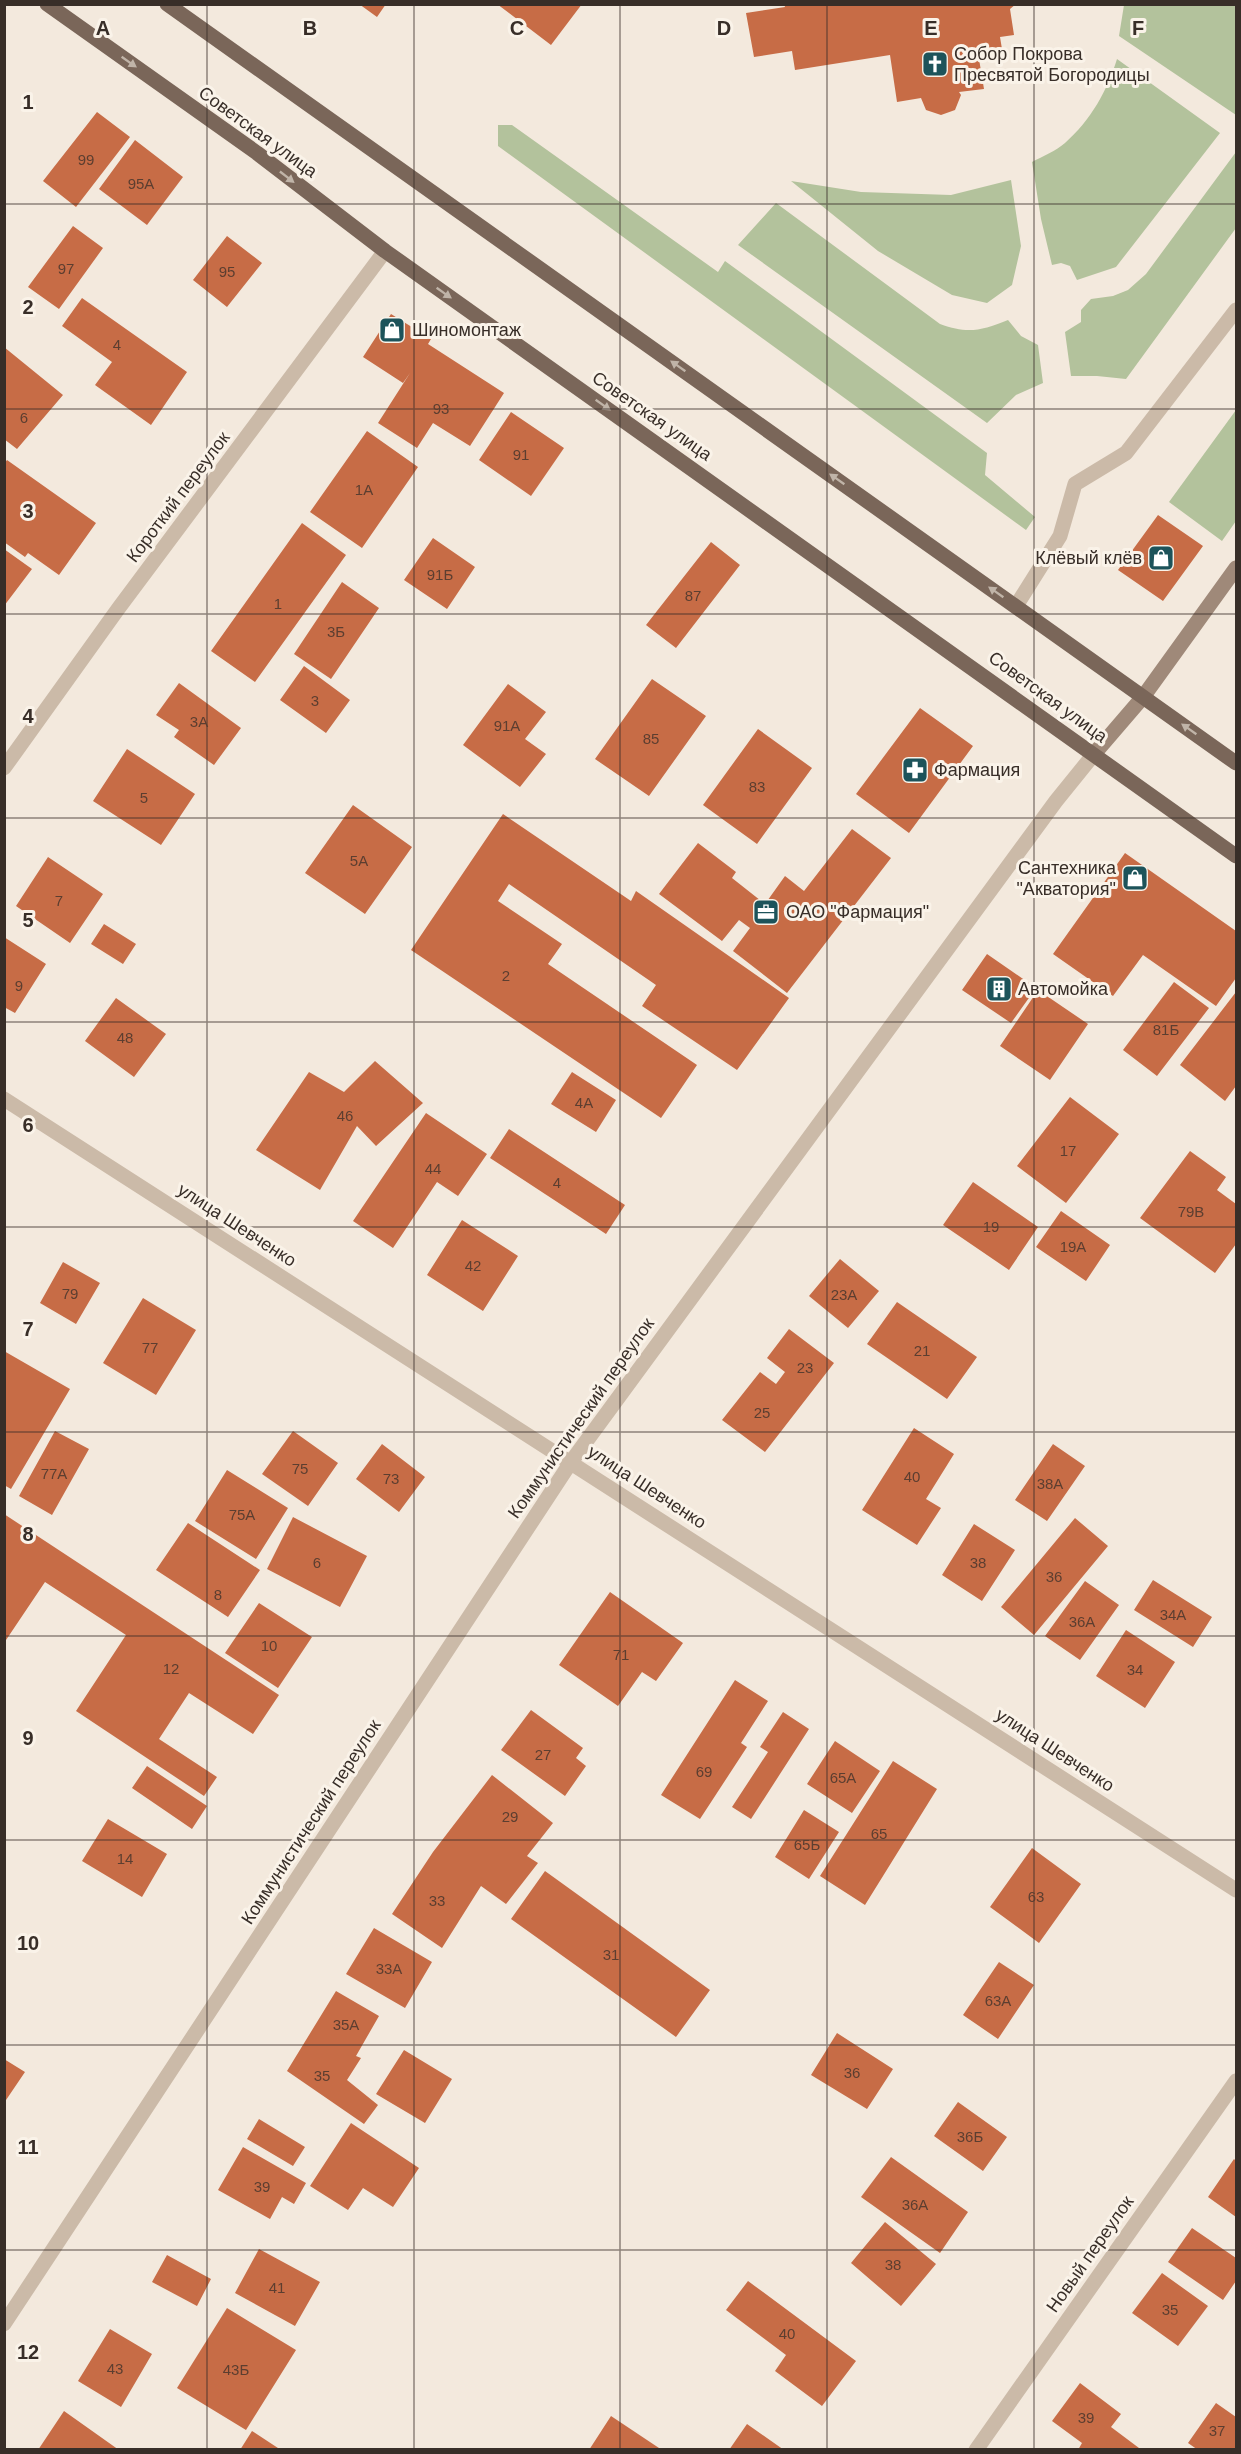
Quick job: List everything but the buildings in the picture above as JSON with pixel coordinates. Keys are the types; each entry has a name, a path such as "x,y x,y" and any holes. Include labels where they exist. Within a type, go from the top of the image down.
{"main road":[{"name":"Советская улица","path":"47,4 257,153 385,251 1236,856"},
{"path":"167,4 1236,763"},
{"name":"Коммунистический переулок","path":"1094,754 1143,697 1236,568"}],"street":[{"name":"Короткий переулок","path":"4,768 125,599 385,251"},
{"path":"1016,606 1060,536 1075,484 1126,453 1236,310"},
{"name":"Коммунистический переулок","path":"4,2324 571,1462 1056,801 1094,754"},
{"name":"улица Шевченко","path":"4,1099 1236,1890"},
{"name":"Новый переулок","path":"976,2450 1236,2081"}],"green space":[{"path":"1124,5 1236,5 1236,115 1119,36"},
{"path":"1117,59 1220,133 1116,267 1077,280 1070,266 1061,263 1052,265 1041,219 1032,162 1061,146 1083,125 1103,94"},
{"path":"498,125 512,125 718,272 725,261 987,453 985,475 1035,517 1026,530 498,146"},
{"path":"1236,152 1236,228 1126,379 1071,376 1065,332 1081,322 1081,310 1091,299 1113,296 1128,290 1146,274"},
{"path":"1011,180 1021,246 1012,285 987,303 952,295 878,251 791,181 861,192 951,195"},
{"path":"776,203 940,324 974,330 1008,320 1021,336 1038,345 1043,383 1016,395 987,423 738,245"},
{"path":"1236,410 1236,521 1222,541 1169,502"}],"place":[{"name":"Собор Покрова Пресвятой Богородицы","path":"935,64"},
{"name":"Шиномонтаж","path":"392,330"},
{"name":"Клёвый клёв","path":"1161,558"},
{"name":"Фармация","path":"915,770"},
{"name":"Сантехника \"Акватория\"","path":"1135,878"},
{"name":"ОАО \"Фармация\"","path":"766,912"},
{"name":"Автомойка","path":"999,989"}]}
